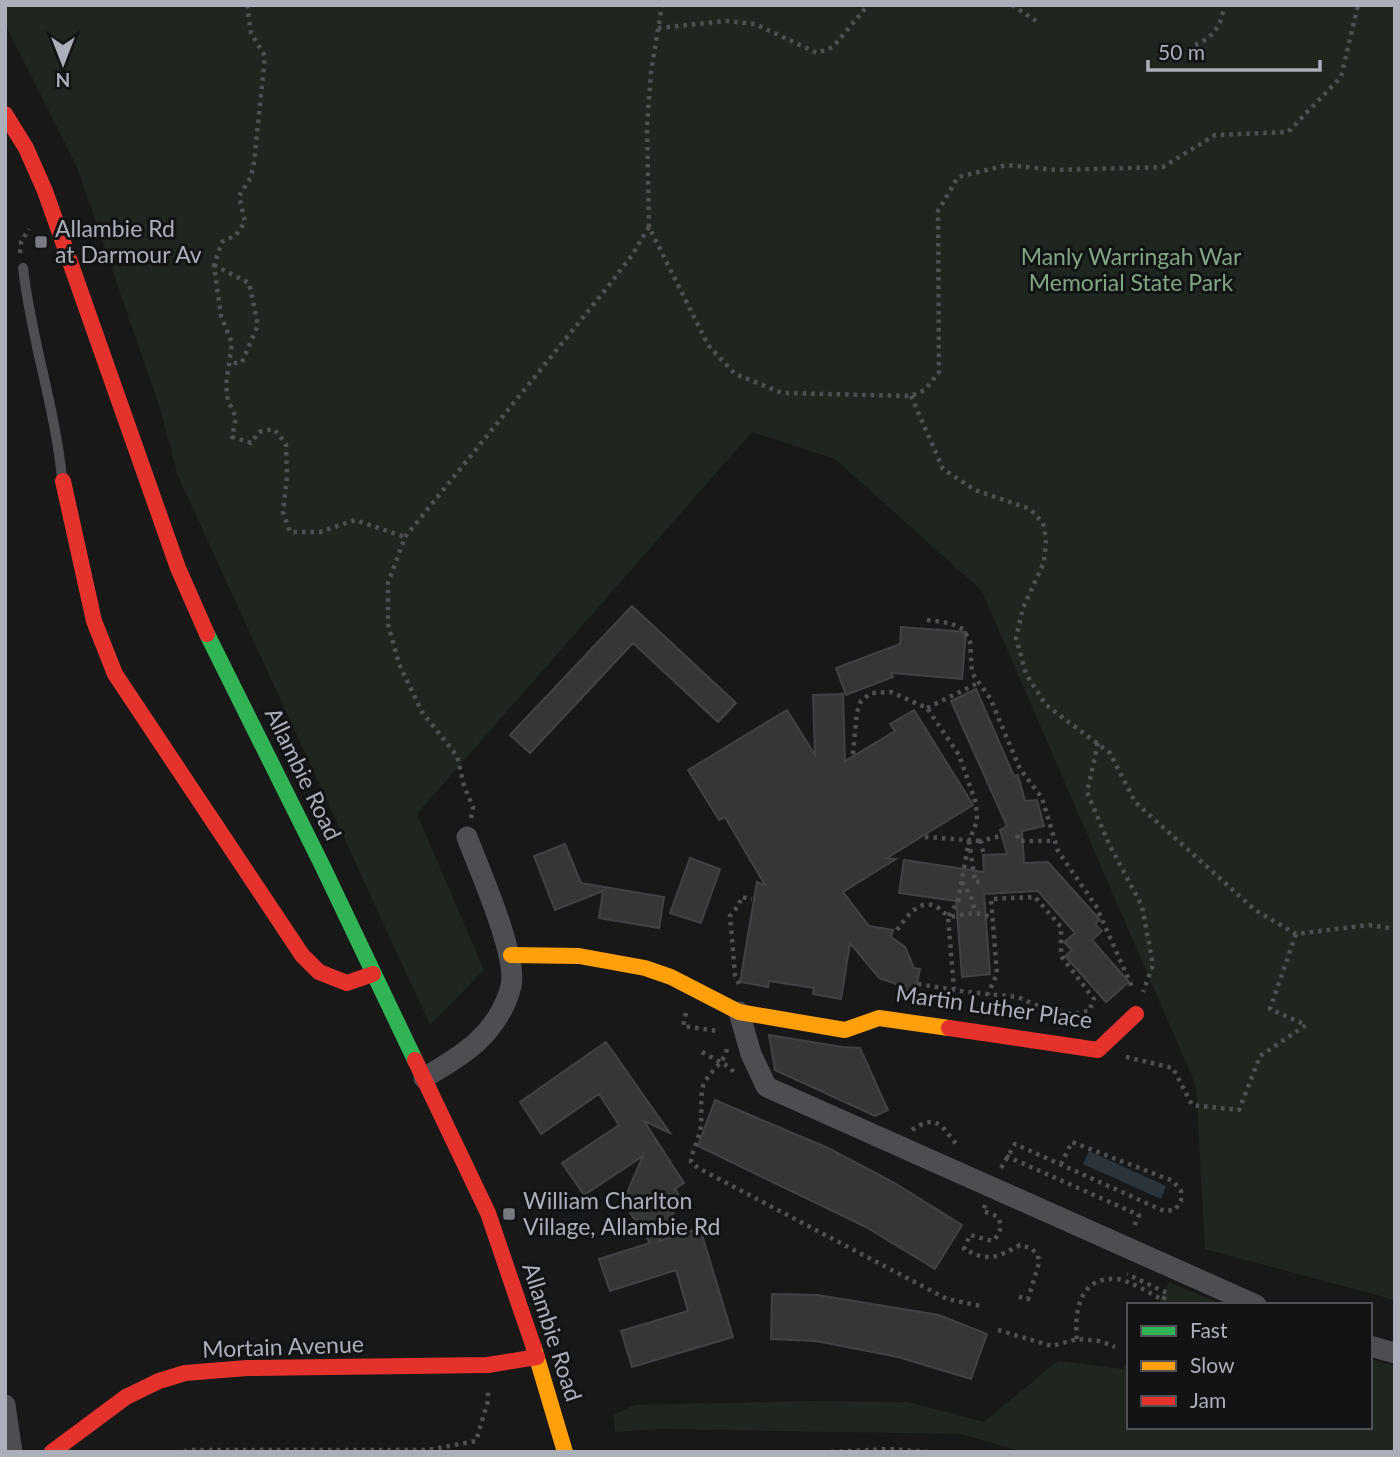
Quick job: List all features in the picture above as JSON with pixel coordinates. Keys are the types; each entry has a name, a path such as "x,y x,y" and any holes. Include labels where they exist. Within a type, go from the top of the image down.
{"street":[{"name":"Allambie Road","path":"5,114 26,148 45,191 178,568 203,625 323,865 488,1213 537,1357 565,1452"},
{"path":"63,481 94,621 115,674 302,955 319,972 347,983 373,974"},
{"path":"424,1078 464,1053 497,1020 512,985 511,955 467,837"},
{"name":"Martin Luther Place","path":"511,955 579,956 645,968 738,1012 845,1030 879,1018 1098,1050 1136,1014"},
{"path":"738,1012 751,1054 766,1086 1252,1303"},
{"path":"1372,1347 1395,1353"},
{"name":"Mortain Avenue","path":"52,1452 118,1403 146,1387 177,1375 247,1368 488,1365 537,1357"},
{"path":"5,1405 12,1452"}],"lane":[{"path":"23,268 26,299 59,447 63,481"}],"path":[{"path":"247,5 251,33 265,56 254,162 251,177 239,196 245,222 236,235 222,242 214,265 220,316 232,343 226,385 228,401 236,417 232,437 251,443 259,432 274,429 286,444 287,477 283,512 290,532 320,532 355,520 405,537"},
{"path":"662,5 651,72 647,126 649,227 708,345 735,374 782,393 911,396 925,390 939,372 938,211 958,177 1007,166 1056,170 1163,167 1215,135 1288,132 1340,77 1358,5"},
{"path":"658,28 726,21 755,24 817,53 833,47 868,5"},
{"path":"1012,5 1036,21"},
{"path":"1195,45 1210,39 1223,17 1224,5"},
{"path":"467,837 473,807 464,786 457,756 422,712 400,664 388,624 388,583 405,537 632,256 649,227"},
{"path":"23,268 21,242 29,229"},
{"path":"214,265 249,283 257,325 242,362 229,364"},
{"path":"911,396 943,469 975,490 1030,509 1043,523 1046,539 1044,562 1023,608 1016,639 1026,674 1046,705 1110,753 1135,802 1255,910 1296,934 1369,925 1395,929"},
{"path":"927,620 950,623 963,629 970,642 972,673 990,698 1020,769 1042,798 1058,851 1096,906 1135,993 1136,1014"},
{"path":"927,708 978,683"},
{"path":"853,754 857,712 861,701 871,693 891,692 927,708 958,755 976,803 977,821 969,841 958,901 948,917"},
{"path":"1098,743 1087,792 1109,844 1142,906 1153,965"},
{"path":"1017,835 1019,841 1055,841"},
{"path":"925,837 981,841 1000,836"},
{"path":"969,841 975,882 981,882"},
{"path":"981,841 983,852"},
{"path":"961,881 971,896 975,913"},
{"path":"740,987 735,975 730,916 740,905 741,897 752,899"},
{"path":"918,984 988,994 1018,997 1038,1006 1071,1014 1089,1010 1094,999 1061,956 1061,927 1035,897 991,899 997,974 988,994"},
{"path":"897,930 910,911 919,905 932,905 943,911 948,917 954,989"},
{"path":"948,917 975,913 986,914 993,919"},
{"path":"1098,1050 1173,1068 1192,1105 1239,1110 1260,1056 1306,1025 1270,1009 1296,934"},
{"path":"693,989 683,1026 722,1033"},
{"path":"726,1041 727,1052 724,1059 704,1084 700,1108 701,1128 691,1150 691,1162 947,1299 981,1306"},
{"path":"909,1132 930,1122 942,1125 957,1146 968,1151"},
{"path":"1061,1164 1073,1142"},
{"path":"991,1160 1002,1165"},
{"path":"998,1329 1052,1346 1077,1339 1100,1341 1115,1347"},
{"path":"184,1452 428,1450 476,1441 488,1401 488,1365"},
{"path":"877,1452 889,1449"},
{"path":"831,1452 889,1449 929,1452"}],"green space":[{"name":"Manly Warringah War Memorial State Park","path":"5,5 1395,5 1395,1300 1205,1249 1196,1086 982,591 835,459 752,432 417,814 484,970 430,1025 177,474 161,411 77,167 5,24"},
{"path":"1169,1282 1218,1303 1158,1303"},
{"path":"1372,1360 1395,1366 1395,1452 1023,1452 961,1434 661,1429 615,1432 613,1415 635,1405 908,1402 984,1422 1058,1361 1123,1369 1127,1362 1127,1429 1372,1429"}],"shaded area":[{"path":"1089,1151 1166,1186 1161,1199 1083,1164"}],"building":[{"path":"632,606 736,703 718,722 633,643 530,753 510,735"},
{"path":"901,627 966,632 962,679 891,673 893,677 846,695 836,668 900,644"},
{"path":"976,689 1014,776 1018,775 1025,801 1037,800 1044,826 1022,831 1024,863 1048,862 1100,920 1095,924 1102,931 1092,940 1129,982 1106,1002 1065,956 1072,950 1064,942 1075,933 1038,891 984,894 990,974 962,977 956,901 899,893 904,860 984,872 983,855 1007,854 1000,830 1007,826 951,701"},
{"path":"843,694 845,761 895,731 890,724 914,710 973,805 887,858 896,859 843,892 869,926 893,930 891,937 905,947 914,968 920,969 915,993 879,978 850,943 841,999 813,994 814,988 769,981 768,987 740,982 757,882 765,885 725,817 719,820 688,770 787,710 815,755 813,695"},
{"path":"565,844 581,883 664,897 659,928 599,918 603,891 555,910 534,856"},
{"path":"690,858 720,869 701,923 670,913"},
{"path":"769,1035 860,1048 888,1110 875,1116 775,1070"},
{"path":"606,1042 670,1133 644,1121 684,1183 675,1189 681,1198 659,1241 700,1228 733,1337 632,1367 621,1331 688,1311 676,1270 610,1291 599,1259 650,1243 623,1202 643,1156 584,1195 562,1163 619,1125 599,1094 541,1134 520,1102"},
{"path":"715,1100 828,1148 893,1182 962,1225 935,1269 866,1227 698,1146"},
{"path":"772,1294 818,1295 939,1315 987,1334 971,1379 898,1357 816,1341 771,1339"}],"traffic: fast":[{"path":"207,634 415,1060"}],"traffic: slow":[{"path":"511,955 579,956 645,968 671,977 739,1012 845,1030 879,1018 949,1028"},
{"path":"534,1348 565,1452"}],"traffic: jam":[{"path":"5,114 26,148 45,191 178,568 207,634"},
{"path":"63,481 94,621 115,674 302,955 319,972 347,983 373,974"},
{"path":"949,1028 1098,1050 1136,1014"},
{"path":"415,1060 488,1213 534,1348"},
{"path":"52,1452 126,1397 159,1381 185,1373 247,1368 488,1365 537,1357"}],"place":[{"name":"Allambie Rd at Darmour Av","path":"41,242"},
{"name":"William Charlton Village, Allambie Rd","path":"509,1214"}]}
